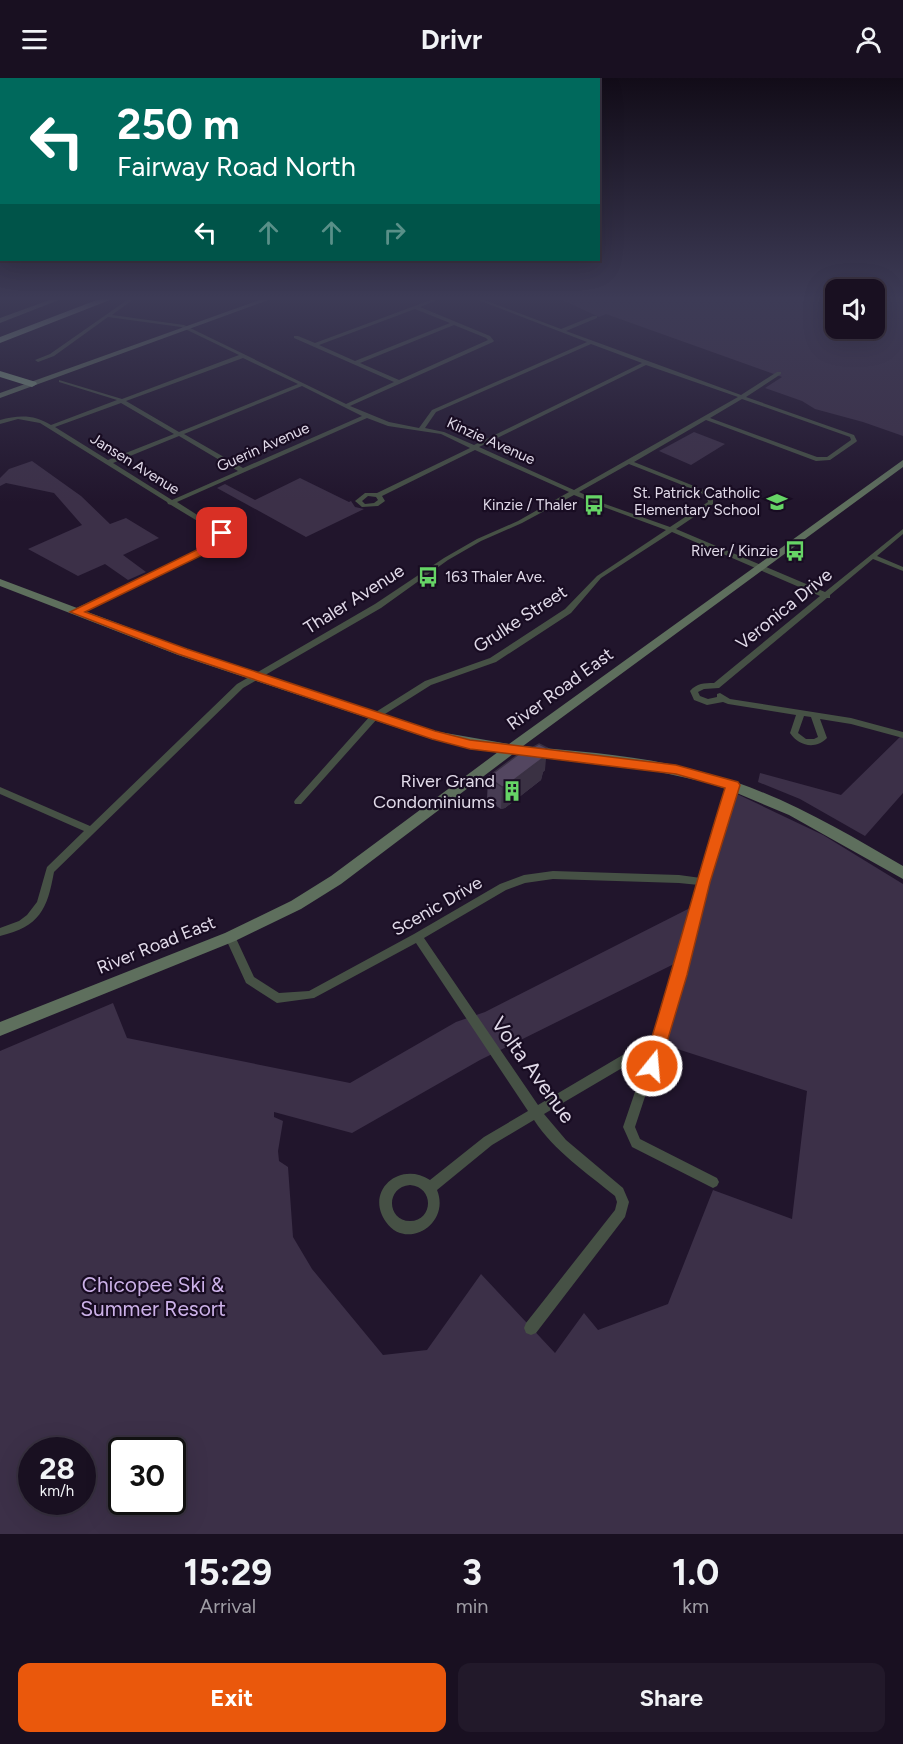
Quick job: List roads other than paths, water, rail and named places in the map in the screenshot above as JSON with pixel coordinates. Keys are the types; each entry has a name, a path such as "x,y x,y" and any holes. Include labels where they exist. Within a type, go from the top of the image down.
{"highway":[{"path":"0,374 26,384"},
{"path":"0,380 26,384"}],"main road":[{"path":"0,391 81,366"},
{"path":"0,396 26,384"},
{"name":"River Road East","path":"0,1029 230,937 296,905 336,880 512,748 903,463"},
{"path":"0,582 75,612 256,677 374,717 470,745 512,748 676,770 733,785 821,824 903,873"}],"street":[{"path":"50,427 215,366"},
{"name":"Kinzie Avenue","path":"264,366 367,416 388,424 422,428 442,434 574,492 672,530 827,596"},
{"path":"362,366 399,382"},
{"path":"345,406 435,366"},
{"path":"422,428 434,411 537,366"},
{"path":"378,495 640,366"},
{"path":"654,366 852,436 854,441 828,459 816,459 706,418"},
{"name":"Thaler Avenue","path":"0,932 25,923 40,908 45,898 50,870 240,686 378,606 446,559 479,540 520,522 629,462 742,398 779,374"},
{"path":"61,381 110,395 243,471"},
{"path":"107,463 303,384"},
{"name":"Guerin Avenue","path":"170,503 367,416"},
{"name":"Jansen Avenue","path":"3,421 30,418 50,427 222,533 224,537 217,544 75,612"},
{"name":"Grulke Street","path":"298,802 374,717 428,683 493,660 568,611 599,577 709,506 712,500 702,491 629,462"},
{"name":"Veronica Drive","path":"903,531 716,686 698,687 694,691 698,699 707,702 723,699 814,715 903,735"},
{"path":"873,557 903,569"},
{"path":"716,686 717,693 723,699"},
{"path":"801,713 794,732 798,739 808,742 817,742 823,738 814,715"},
{"path":"713,1182 636,1143 629,1127 652,1066 679,975 702,882 733,785"},
{"path":"0,790 91,830"},
{"name":"Scenic Drive","path":"230,937 250,980 277,998 310,995 418,937 503,887 524,879 553,875 680,879 702,882"},
{"name":"Volta Avenue","path":"418,937 536,1114 562,1144 619,1192 623,1202 621,1213 531,1328"},
{"path":"430,1188 488,1141 630,1057"}],"place":[{"name":"St. Patrick Catholic Elementary School","path":"777,502"},
{"name":"Kinzie / Thaler","path":"594,505"},
{"name":"River / Kinzie","path":"795,551"},
{"name":"163 Thaler Ave.","path":"428,577"},
{"name":"River Grand Condominiums","path":"512,791"}],"park label":[{"name":"Chicopee Ski & Summer Resort","path":"153,1297"}]}
